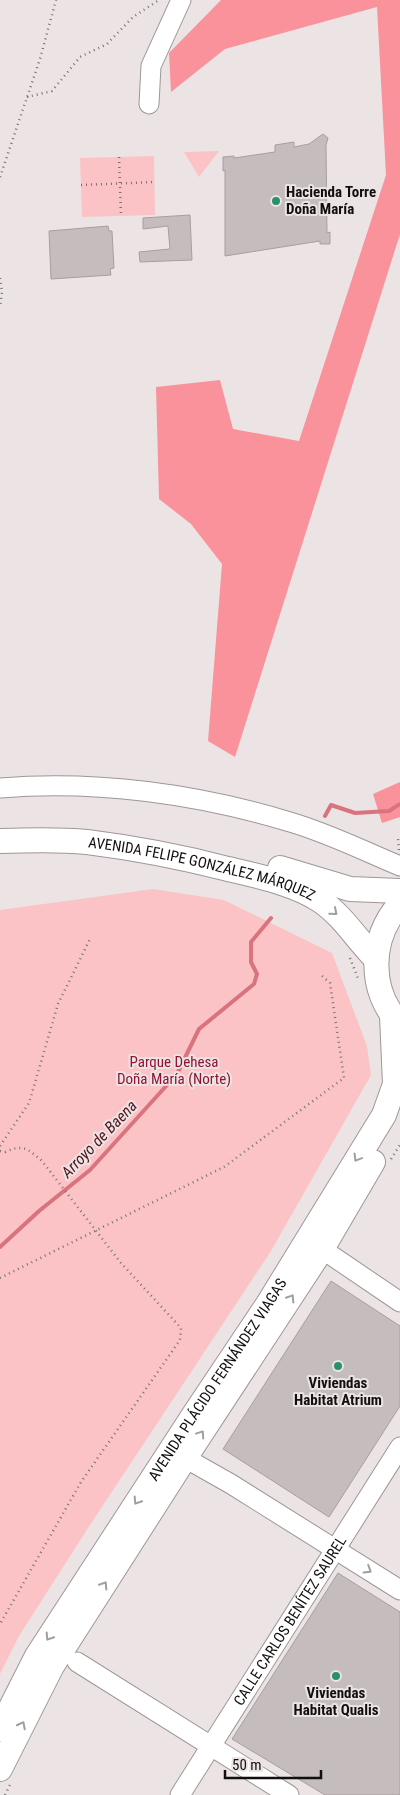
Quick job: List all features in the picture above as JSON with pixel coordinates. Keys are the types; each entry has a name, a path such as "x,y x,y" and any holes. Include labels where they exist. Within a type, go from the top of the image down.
{"main road":[{"name":"AVENIDA FELIPE GONZÁLEZ MÁRQUEZ","path":"0,825 87,827 162,838 197,844 350,889 400,891"},
{"name":"AVENIDA FELIPE GONZÁLEZ MÁRQUEZ","path":"0,841 86,842 157,853 258,876 304,892 321,901 341,918 361,944 376,959"},
{"path":"396,1020 381,994 376,971 376,959 384,927 400,904"},
{"name":"AVENIDA PLÁCIDO FERNÁNDEZ VIAGAS","path":"0,1729 37,1656 268,1304 384,1115 395,1084 396,1020"},
{"name":"AVENIDA PLÁCIDO FERNÁNDEZ VIAGAS","path":"0,1769 52,1666 322,1249 400,1117"}],"street":[{"path":"149,104 151,66 181,0"},
{"path":"0,788 82,786 173,795 290,822 322,833 400,866"},
{"path":"322,1249 400,1302"},
{"name":"CALLE CARLOS BENÍTEZ SAUREL","path":"180,1795 400,1447"},
{"path":"185,1458 231,1484 400,1590"},
{"path":"77,1662 289,1795"}],"path":[{"path":"0,177 27,97 56,0"},
{"path":"27,97 52,91 80,57 107,44 134,17 159,0"},
{"path":"119,157 121,216"},
{"path":"81,185 154,182"},
{"path":"0,278 2,292 0,307"},
{"path":"400,837 398,839 400,856"},
{"path":"0,1146 30,1103 58,1004 91,937"},
{"path":"347,950 360,985"},
{"path":"0,1278 224,1167 344,1078 330,983 321,975"},
{"path":"0,1151 5,1152 16,1147 30,1150 42,1161 121,1263 181,1328 180,1340 81,1482 0,1624"}],"green space":[{"path":"219,151 199,177 184,152"},
{"path":"154,156 155,215 82,217 80,158"},
{"name":"Parque Dehesa Doña María (Norte)","path":"153,889 224,900 332,953 367,1046 371,1075 271,1251 88,1528 19,1636 0,1674 0,910"}],"shaded area":[{"path":"221,0 400,0 400,234 235,757 208,741 222,564 191,524 159,499 156,387 220,380 233,429 299,441 386,175 377,7 225,49 171,92 169,53"},
{"path":"400,782 400,817 382,823 373,794"}],"building":[{"name":"Hacienda Torre Doña María","path":"323,134 328,138 326,145 327,233 330,232 330,244 320,244 320,241 225,256 225,170 223,171 223,157 234,156 234,158 275,152 275,145 294,142 294,147 309,144"},
{"path":"190,215 192,260 140,262 139,252 170,249 168,226 143,229 143,218"},
{"path":"108,226 109,231 112,231 114,268 110,269 111,275 51,279 49,231"},
{"name":"Viviendas Habitat Atrium","path":"331,1281 400,1326 400,1406 329,1517 223,1449"},
{"name":"Viviendas Habitat Qualis","path":"338,1573 400,1612 400,1795 325,1795 232,1739"}],"waterway":[{"path":"325,816 331,805 355,813 389,811 400,804"},
{"name":"Arroyo de Baena","path":"0,1247 39,1211 90,1170 177,1074 199,1029 254,984 257,974 251,962 251,942 271,918"}],"place":[{"name":"Hacienda Torre Doña María","path":"276,201"},
{"name":"Viviendas Habitat Atrium","path":"338,1366"},
{"name":"Viviendas Habitat Qualis","path":"336,1676"}]}
